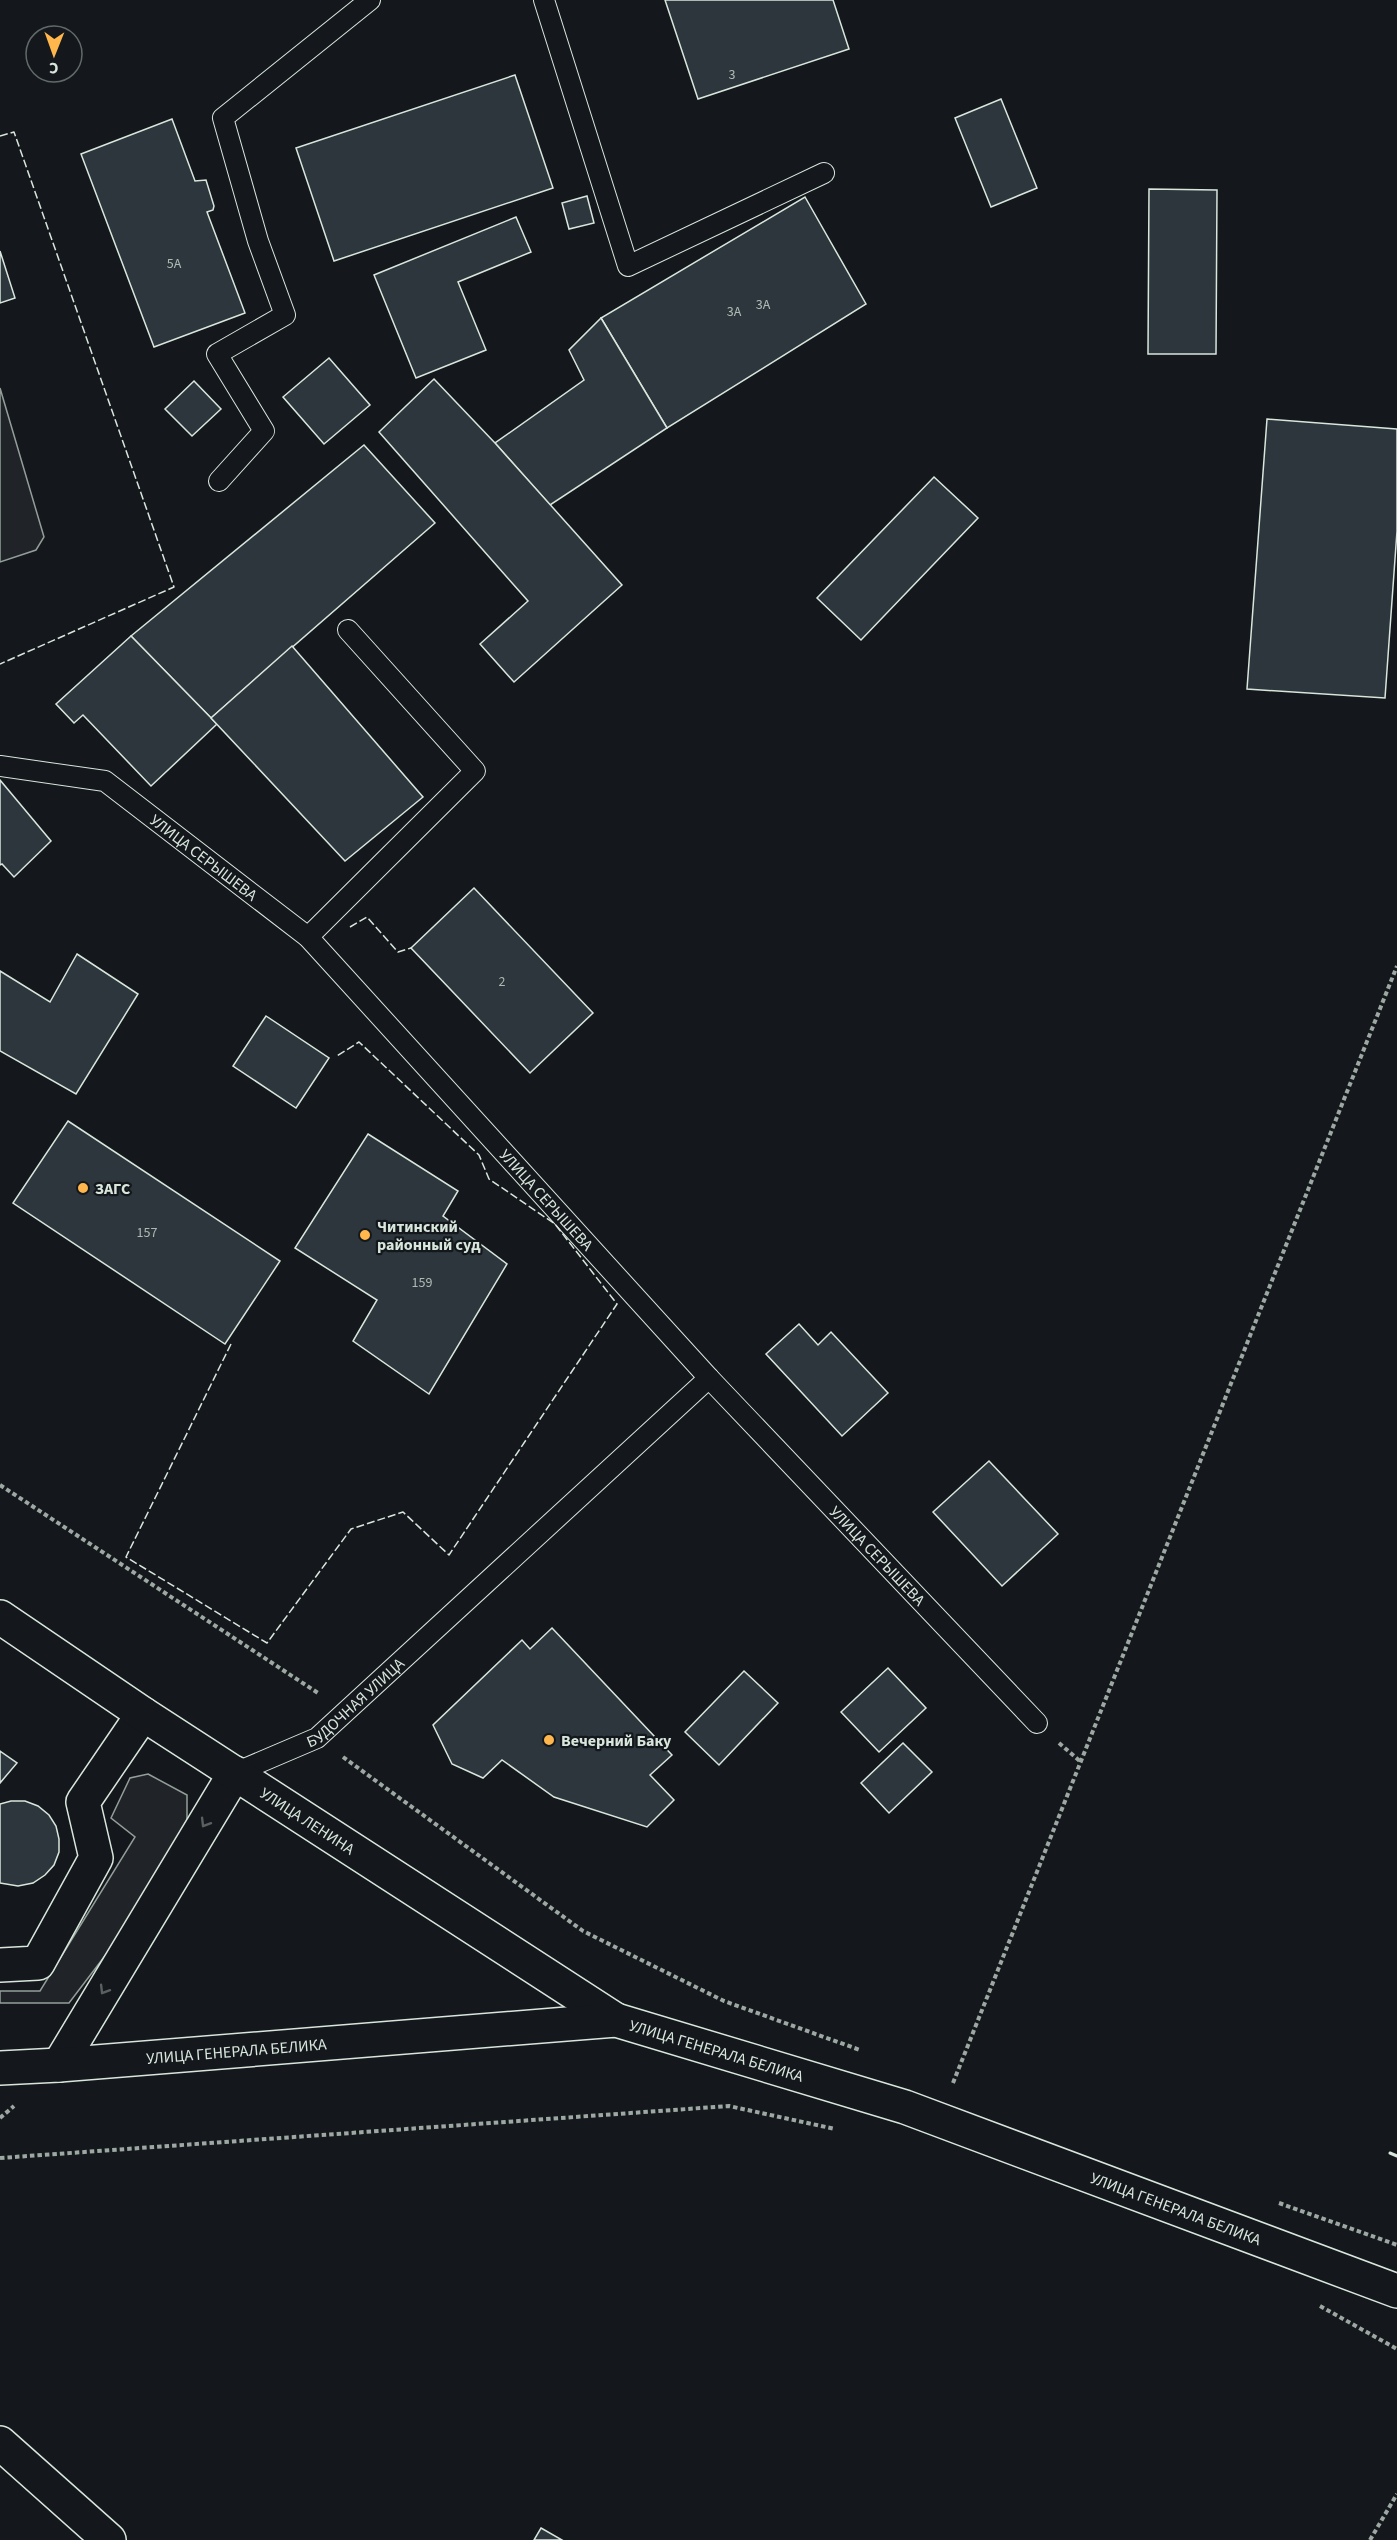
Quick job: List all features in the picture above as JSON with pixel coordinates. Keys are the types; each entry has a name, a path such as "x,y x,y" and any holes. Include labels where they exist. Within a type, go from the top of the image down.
{"main road":[{"name":"УЛИЦА ЛЕНИНА","path":"0,1617 143,1714 616,2020"},
{"path":"0,1965 38,1963 96,1858 83,1802 143,1714"},
{"path":"59,2065 235,1773"},
{"name":"УЛИЦА ГЕНЕРАЛА БЕЛИКА","path":"0,2068 616,2020 905,2107 1397,2291"},
{"path":"0,2443 109,2540"}],"lane":[{"path":"219,481 264,431 217,354 285,315 258,241 223,118 370,0"},
{"path":"544,0 628,266 824,173"},
{"path":"308,937 475,771 348,630"},
{"name":"УЛИЦА СЕРЫШЕВА","path":"0,766 105,781 308,937 709,1378 1037,1723"},
{"name":"БУДОЧНАЯ УЛИЦА","path":"235,1773 317,1738 709,1378"}],"path":[{"path":"952,2084 1397,966"},
{"path":"0,1485 347,1711"},
{"path":"317,1738 583,1931 724,2001 864,2052"},
{"path":"0,2158 729,2106 839,2130"},
{"path":"1319,2217 1397,2245"},
{"path":"1314,2303 1397,2349"},
{"path":"1370,2540 1397,2494"}],"shaded area":[{"path":"0,388 44,537 36,550 0,562"},
{"path":"148,1774 187,1795 187,1820 130,1923 69,2003 0,2003 0,1991 40,1991 135,1837 111,1818 130,1778"}],"building":[{"path":"665,0 833,0 849,49 698,99"},
{"path":"515,75 553,188 334,261 296,148"},
{"path":"1001,99 1037,188 991,207 955,118"},
{"path":"172,119 195,181 206,180 214,206 213,210 207,212 245,313 154,347 81,154"},
{"path":"1149,189 1217,190 1216,354 1148,354"},
{"path":"587,196 594,223 569,229 562,203"},
{"path":"805,197 866,304 667,428 601,318"},
{"path":"516,217 531,252 458,282 486,350 416,378 374,275"},
{"path":"0,251 15,298 0,303"},
{"path":"601,318 667,428 550,505 495,443 584,380 569,350"},
{"path":"329,358 370,405 324,444 283,397"},
{"path":"434,379 495,443 622,585 514,682 480,644 528,601 379,432"},
{"path":"194,381 221,409 192,436 165,409"},
{"path":"1267,419 1397,429 1397,531 1385,698 1247,689"},
{"path":"364,445 435,523 211,718 131,636"},
{"path":"934,477 978,518 861,640 817,598"},
{"path":"131,636 217,724 151,786 83,715 74,723 56,704"},
{"path":"292,646 423,797 345,861 211,718"},
{"path":"0,780 51,841 14,877 2,864 0,865"},
{"path":"474,888 593,1013 530,1073 411,948"},
{"path":"77,954 138,994 76,1094 0,1051 0,971 50,1002"},
{"path":"266,1016 329,1058 296,1108 233,1066"},
{"path":"68,1121 280,1261 225,1344 13,1203"},
{"path":"368,1134 458,1191 443,1216 507,1264 429,1394 353,1341 377,1300 295,1248"},
{"path":"799,1324 818,1345 831,1332 888,1393 842,1436 766,1354"},
{"path":"989,1461 1058,1534 1002,1586 933,1512"},
{"name":"Вечерний Баку","path":"552,1628 672,1755 650,1775 674,1800 647,1827 554,1797 502,1760 483,1778 452,1764 433,1725 522,1640 530,1649"},
{"path":"888,1668 926,1708 879,1752 841,1712"},
{"path":"744,1671 778,1703 719,1765 685,1732"},
{"path":"903,1743 932,1772 889,1813 861,1783"},
{"path":"0,1751 17,1763 0,1783"},
{"path":"25,1801 38,1806 49,1815 56,1826 59,1839 59,1852 54,1865 33,1883 18,1886 0,1883 0,1804"},
{"path":"541,2528 562,2540 534,2540"}],"fence":[{"path":"0,136 14,132 174,587 0,664"},
{"path":"350,927 367,917 398,952 411,948"},
{"path":"231,1344 126,1557 267,1643 351,1529 403,1512 449,1555 617,1304 555,1224 489,1179 479,1155 359,1042 337,1056"}],"wall":[{"path":"1390,2153 1397,2156"}],"place":[{"name":"ЗАГС","path":"83,1188"},
{"name":"Читинский районный суд","path":"365,1235"},
{"name":"Вечерний Баку","path":"549,1740"}]}
